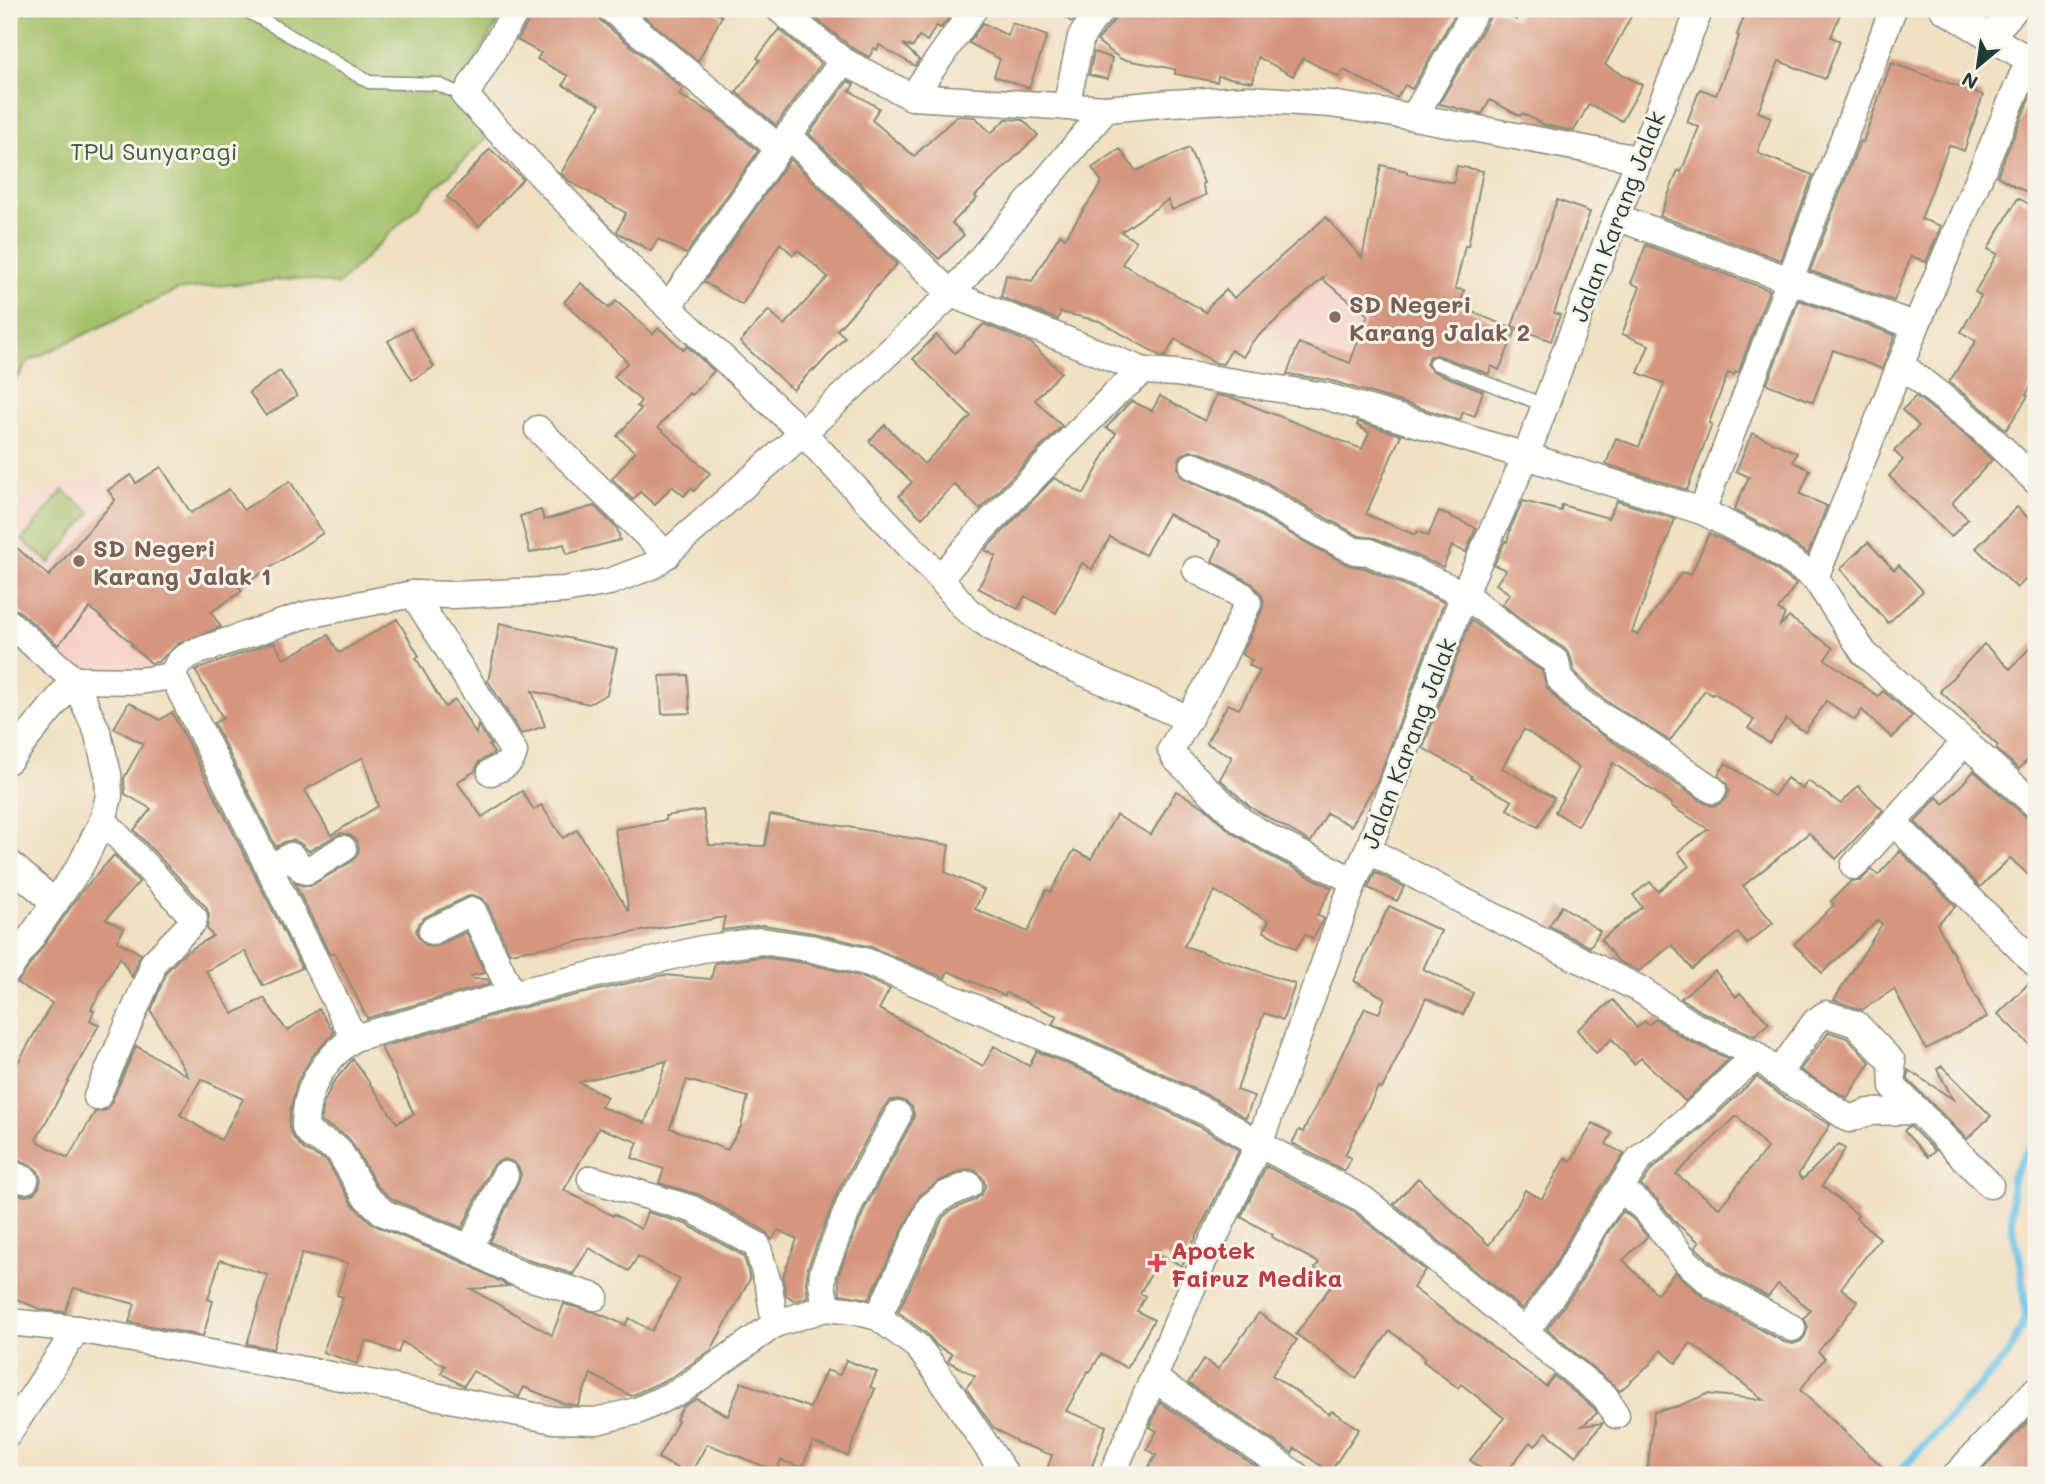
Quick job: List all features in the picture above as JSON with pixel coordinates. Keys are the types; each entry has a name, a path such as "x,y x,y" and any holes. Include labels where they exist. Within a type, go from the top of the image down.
{"street":[{"path":"517,9 465,96 668,307 803,433 967,610 991,627 1108,684 1189,719"},
{"path":"611,9 783,141 951,295 1144,371 1177,373 1325,396 1702,512 1769,546 1815,578 1864,653 2036,805"},
{"path":"779,9 843,61 912,97 1106,110 1248,99 1331,104 1638,159"},
{"path":"912,97 974,9"},
{"path":"1066,107 1081,37 1103,9"},
{"path":"1414,117 1476,9"},
{"name":"Jalan Karang Jalak","path":"1112,1475 1206,1255 1259,1144 1354,881 1464,594 1526,456 1638,159 1700,9"},
{"path":"1702,512 1893,9"},
{"path":"1815,578 1916,326 2033,62 1943,9"},
{"path":"1990,37 2015,9"},
{"path":"668,307 783,141 843,61"},
{"path":"354,1038 173,676 175,665 180,660 208,648 306,615 413,594 564,590 609,582 654,565 803,433 951,295 1106,110"},
{"path":"1616,217 1916,326"},
{"path":"1901,365 1978,425 2036,481"},
{"path":"940,578 980,532 1116,393 1144,371"},
{"path":"538,429 667,555"},
{"path":"1193,466 1244,488 1355,551 1369,552 1464,594 1521,639 1552,659 1556,663 1559,678 1573,695 1598,715 1641,740 1713,790"},
{"path":"1196,570 1243,596 1248,603 1220,663 1175,740 1171,750 1175,758 1240,820 1308,859 1354,881"},
{"path":"413,594 514,752 509,764 491,772"},
{"path":"9,623 74,680 97,731 108,774 109,796 103,820 81,865 9,969"},
{"path":"74,680 139,681 173,676"},
{"path":"9,760 74,680"},
{"path":"1854,866 1964,743"},
{"path":"97,1097 153,963 194,918 103,820"},
{"path":"1893,821 2036,964"},
{"path":"269,869 291,856 307,871 342,849"},
{"path":"1368,850 1641,990 1694,1026 1768,1065 1849,1119 1869,1112 1918,1111"},
{"path":"9,863 55,903"},
{"path":"432,931 473,911 512,994"},
{"path":"595,1297 522,1275 470,1248 384,1213 365,1196 338,1149 312,1136 304,1127 305,1115 321,1070 336,1051 354,1038 512,994 702,949 761,941 809,948 867,962 1100,1061 1210,1114 1259,1144 1363,1199 1606,1398 1616,1415"},
{"path":"1525,1332 1566,1276 1593,1227 1640,1158 1693,1115 1739,1071 1768,1065 1826,1014 1856,1024 1892,1062 1893,1087 1990,1185"},
{"path":"826,1308 822,1284 824,1272 851,1201 898,1115"},
{"path":"470,1248 505,1175"},
{"path":"591,1179 692,1209 757,1245 761,1253 775,1324"},
{"path":"878,1317 930,1207 944,1195 969,1185"},
{"path":"1620,1188 1645,1209 1685,1260 1713,1285 1792,1328"},
{"path":"9,1322 77,1329 320,1373 554,1420 596,1422 637,1411 682,1390 775,1324 826,1308 854,1311 878,1317 918,1347 1006,1475"},
{"path":"9,1432 77,1329"},
{"path":"1153,1378 1296,1475"},
{"path":"1956,1475 2033,1399"}],"lane":[{"path":"244,9 369,82 437,84 465,96"},
{"path":"1435,363 1544,405"}],"shaded area":[{"name":"SD Negeri Karang Jalak 2","path":"1328,210 1362,242 1450,340 1442,362 1448,365 1429,418 1328,383 1338,357 1271,332 1211,302 1228,287 1234,294"},
{"name":"SD Negeri Karang Jalak 1","path":"98,474 194,639 177,654 153,667 127,672 71,667 9,616 9,506"}],"green space":[{"name":"TPU Sunyaragi","path":"9,9 507,9 458,86 487,137 338,285 297,278 177,290 29,361 9,390"},
{"path":"63,490 91,513 50,563 22,540"}],"building":[{"path":"533,9 596,9 601,21 683,89 679,95 712,113 758,151 686,254 658,239 651,251 618,233 626,213 569,181 561,173 600,105 563,85 568,76 537,59 541,53 517,40"},
{"path":"635,9 708,9 722,16 698,61"},
{"path":"804,9 955,9 941,28 936,26 927,41 919,36 913,47 903,44 919,60 915,66 879,45 869,57 852,48"},
{"path":"1054,9 1082,9 1072,22"},
{"path":"1118,9 1458,9 1412,89 1405,85 1397,98 1344,70 1339,77 1303,58 1293,76 1258,57 1253,82 1218,76 1217,82 1175,74 1175,69 1121,59 1097,41 1115,19"},
{"path":"1492,9 1516,20 1522,9 1635,9 1605,65 1642,85 1622,121 1589,104 1574,131 1544,125 1490,100 1482,114 1439,104 1490,17"},
{"path":"1747,9 1842,9 1831,37 1840,41 1825,79 1779,61 1758,112 1771,117 1757,153 1813,175 1781,260 1660,216 1699,127 1687,122 1700,89 1716,95"},
{"path":"983,23 1008,36 1012,23 1047,36 1029,88 994,76 1000,59 969,43"},
{"path":"779,29 821,64 776,125 736,92"},
{"path":"1094,52 1112,58 1108,79 1089,75"},
{"path":"1891,63 1983,95 1964,151 1949,145 1921,219 1941,226 1926,262 1911,256 1894,301 1810,271 1860,141 1863,142"},
{"path":"848,81 854,84 850,91 879,108 872,120 914,156 957,116 975,117 991,133 1006,119 1023,120 1038,135 975,196 977,198 952,223 964,235 939,259 809,134"},
{"path":"2036,83 2036,177 2028,193 1997,176"},
{"path":"1189,148 1204,183 1202,184 1206,195 1172,210 1168,200 1121,232 1136,241 1122,264 1206,312 1226,290 1234,298 1326,217 1362,258 1381,165 1407,171 1407,174 1454,183 1457,166 1483,171 1468,246 1465,246 1455,289 1464,290 1460,307 1516,330 1499,370 1491,366 1489,374 1437,355 1430,356 1426,364 1432,371 1483,391 1475,416 1463,412 1460,420 1329,380 1287,374 1299,343 1350,363 1368,315 1323,280 1324,277 1253,341 1243,357 1231,350 1223,364 1216,363 1175,339 1165,357 1161,356 1099,321 1060,312 1058,320 1001,297 1006,275 1032,281 1060,234 1065,238 1102,182 1092,168 1120,149 1136,171"},
{"path":"490,149 523,179 479,226 447,197"},
{"path":"790,159 897,264 837,330 845,337 793,390 740,342 769,310 784,325 828,277 798,250 793,255 780,243 742,305 704,282"},
{"path":"2018,198 2036,208 2036,377 2026,395 2028,396 2006,430 1949,382 1976,341 1961,332 1981,296 1975,292 1997,254 1988,249"},
{"path":"1557,200 1590,212 1554,313 1560,315 1551,341 1512,326"},
{"path":"1646,245 1769,290 1738,373 1728,373 1687,490 1606,464 1616,438 1639,447 1664,383 1638,373 1649,345 1622,334 1640,287 1631,283"},
{"path":"581,283 609,308 616,301 653,334 659,328 684,350 687,346 714,371 692,395 689,393 658,427 710,473 694,491 691,488 684,496 672,486 655,505 640,492 633,500 612,479 635,452 617,436 641,409 637,406 641,401 614,377 628,362 564,302"},
{"path":"1799,300 1895,335 1882,369 1833,350 1813,402 1767,384"},
{"path":"984,324 1031,343 1061,372 1035,400 1062,426 980,509 954,484 922,518 899,496 912,482 869,441 885,425 924,464 971,416 913,359 936,335 955,353"},
{"path":"411,328 434,367 412,380 388,341"},
{"path":"280,371 297,396 266,416 249,392"},
{"path":"1216,395 1233,398 1362,449 1369,433 1357,425 1358,422 1401,435 1366,514 1415,535 1417,531 1428,536 1439,511 1476,528 1466,552 1452,546 1443,567 1375,538 1359,536 1252,474 1199,452 1191,451 1179,459 1181,476 1187,480 1237,502 1348,565 1365,568 1444,602 1378,780 1351,826 1327,813 1311,842 1250,807 1220,779 1232,757 1206,743 1228,704 1239,709 1260,671 1249,665 1252,660 1242,654 1264,601 1251,583 1212,561 1221,541 1168,514 1145,555 1110,537 1092,569 1082,563 1056,613 1025,596 1018,609 978,588 996,556 985,550 1054,478 1084,494 1116,433 1106,428 1127,405 1132,401 1152,411 1160,396 1205,421"},
{"path":"1916,396 1968,437 1992,460 1952,503 1968,519 1951,537 1889,476 1903,460 1894,451 1919,426 1902,410"},
{"path":"1752,433 1797,453 1793,462 1810,470 1800,494 1827,506 1808,554 1776,532 1734,510 1749,477 1736,471"},
{"path":"161,467 191,513 229,489 243,510 290,481 323,533 239,588 242,591 211,612 221,627 179,643 158,662 151,663 90,608 58,645 19,611 9,606 9,541 49,576 115,500 108,490 131,475 136,483"},
{"path":"1523,501 1561,511 1562,505 1608,518 1617,501 1675,519 1632,632 1638,635 1682,572 1691,575 1709,533 1761,559 1796,584 1778,610 1785,614 1779,627 1789,617 1833,648 1825,659 1878,696 1883,691 1912,716 1892,738 1862,710 1855,720 1826,701 1805,732 1786,719 1769,743 1748,728 1754,720 1714,693 1712,695 1705,690 1670,741 1590,688 1574,671 1571,658 1565,649 1502,604 1510,594 1496,584 1506,570 1494,565 1505,541 1507,542"},
{"path":"594,506 617,528 620,540 567,554 564,544 530,553 520,516 541,510 544,520"},
{"path":"2017,507 2036,526 2036,569 2017,588 1976,548"},
{"path":"1868,542 1894,570 1899,565 1923,591 1888,623 1840,569"},
{"path":"397,619 445,707 455,700 476,734 478,725 491,745 489,746 494,753 479,762 475,771 457,782 482,817 522,791 534,810 541,805 563,838 577,830 629,912 615,829 666,820 665,816 703,810 709,845 765,846 770,815 949,845 945,872 984,890 975,909 1028,932 1046,890 1051,892 1074,850 1091,859 1116,815 1151,835 1176,791 1204,807 1232,833 1332,888 1317,915 1324,919 1313,939 1305,934 1296,949 1263,931 1269,921 1215,891 1184,946 1295,984 1283,1020 1264,1013 1237,1090 1254,1096 1246,1118 1217,1100 1107,1047 1052,1024 1057,1016 1006,993 1005,996 948,971 945,978 871,947 813,933 763,925 722,930 725,917 510,953 487,904 473,895 425,917 416,931 424,944 432,947 466,932 485,973 471,976 472,979 487,979 490,984 367,1018 335,953 330,955 294,882 310,886 351,862 359,849 357,841 342,833 309,851 293,840 276,847 214,723 223,718 195,670 274,642 284,659 328,635 339,653","holes":["363,757 378,806 331,835 305,790"]},
{"path":"1471,620 1542,671 1547,688 1570,713 1705,803 1712,806 1726,798 1729,791 1727,784 1718,775 1726,763 1774,796 1787,778 1802,789 1808,781 1841,804 1858,786 1883,810 1836,859 1809,833 1743,886 1773,923 1747,944 1738,933 1692,969 1672,945 1639,971 1618,961 1601,940 1642,907 1633,895 1650,882 1658,891 1689,866 1678,852 1708,829 1671,806 1672,804 1613,763 1578,826 1555,812 1579,768 1524,729 1502,768 1554,798 1538,827 1507,809 1512,801 1423,748"},
{"path":"500,623 617,649 607,694 589,704 532,691 545,726 521,734 488,681"},
{"path":"2036,641 2036,751 2019,769 1940,691 1984,644 2010,669"},
{"path":"688,675 690,713 662,714 660,676"},
{"path":"129,702 160,720 172,712 302,968 263,986 245,951 206,971 233,1014 264,998 287,1031 319,1009 334,1033 312,1056 297,1082 290,1112 289,1126 293,1137 304,1150 327,1161 352,1204 374,1225 463,1262 509,1286 471,1289 552,1335 564,1304 595,1312 625,1325 629,1318 652,1331 680,1280 638,1256 629,1271 589,1248 573,1274 528,1260 490,1242 521,1174 518,1167 504,1159 491,1168 462,1228 392,1199 377,1186 351,1141 321,1122 324,1103 332,1084 353,1059 397,1123 414,1114 381,1047 516,1009 663,975 711,979 715,963 761,957 806,963 862,977 890,989 879,1009 983,1066 994,1046 1029,1066 1037,1051 1094,1075 1202,1128 1239,1150 1182,1266 1162,1255 1140,1293 1145,1296 1137,1311 1154,1320 1127,1368 1101,1354 1090,1372 1088,1371 1066,1411 1106,1426 1090,1472 1082,1469 1079,1475 1045,1475 1052,1455 1016,1442 993,1427 966,1388 975,1376 948,1361 952,1354 937,1346 927,1334 898,1312 943,1217 982,1194 984,1180 978,1172 963,1170 939,1181 920,1195 869,1299 840,1294 838,1276 865,1208 912,1122 912,1107 898,1099 890,1101 884,1107 837,1193 808,1267 808,1297 795,1301 786,1295 783,1277 797,1239 778,1230 772,1240 765,1231 700,1195 659,1183 664,1169 632,1158 638,1142 599,1128 564,1190 641,1229 647,1212 686,1224 744,1256 750,1279 711,1350 674,1376 631,1396 591,1374 578,1405 565,1404 524,1387 519,1397 473,1371 464,1386 441,1373 445,1366 402,1342 398,1353 366,1340 357,1364 323,1352 343,1297 337,1295 348,1263 302,1253 273,1349 247,1344 268,1275 220,1260 208,1299 213,1301 203,1336 129,1322 135,1304 74,1288 65,1312 42,1310 9,1296 9,1218 17,1194 26,1196 34,1193 41,1179 32,1166 9,1157 9,1078 52,1003 17,983 83,890 114,855 139,882 106,919 124,929 117,941 141,954 132,977 120,957 91,1009 94,1011 90,1020 99,1025 36,1140 68,1158 95,1112 106,1110 111,1103 136,1046 188,1076 151,1011 167,971 186,952 213,936 207,929 209,915 206,907 134,830 151,809 125,794 124,778 143,744 114,728","holes":["667,1061 645,1123 601,1107 607,1097 579,1082","201,1079 243,1099 221,1140 180,1115","687,1080 748,1097 741,1126 727,1150 670,1128"]},
{"path":"1974,771 2026,817 2036,822 2036,882 2010,858 1980,887 1915,822 1937,797 1944,804"},
{"path":"1900,851 1956,906 1937,924 1987,1017 1926,1049 1894,989 1862,1010 1834,1000 1882,924 1878,920 1822,973 1794,944 1834,905 1831,901 1851,881 1860,881 1872,869 1878,875"},
{"path":"1375,872 1404,887 1397,901 1368,888"},
{"path":"1389,906 1441,931 1423,969 1473,993 1463,1015 1426,998 1382,1089 1378,1087 1345,1155 1351,1158 1344,1171 1292,1143 1299,1130 1303,1132 1365,1008 1379,1013 1385,998 1354,981"},
{"path":"1562,906 1600,931 1590,947 1549,926"},
{"path":"1715,971 1736,997 1740,993 1769,1023 1755,1036 1702,1012 1681,998"},
{"path":"2036,979 2036,1051 1998,1014"},
{"path":"1613,1000 1637,1028 1645,1021 1648,1025 1656,1019 1687,1040 1729,1059 1685,1101 1641,1058 1634,1064 1612,1039 1596,1053 1577,1030"},
{"path":"1829,1032 1847,1038 1870,1062 1847,1098 1800,1070"},
{"path":"1942,1066 1991,1116 1967,1139 1908,1080 1908,1070 1953,1099 1937,1069"},
{"path":"1757,1077 1777,1093 1830,1125 1798,1175 1803,1179 1839,1144 1845,1149 1822,1186 1858,1215 1856,1218 1880,1238 1841,1288 1858,1302 1818,1352 1825,1358 1800,1390 1891,1475 1647,1475 1654,1412 1679,1406 1707,1394 1764,1400 1691,1343 1676,1363 1661,1350 1650,1364 1620,1391 1547,1329 1579,1285 1606,1235 1623,1211 1647,1237 1623,1260 1657,1294 1675,1272 1705,1299 1784,1342 1793,1344 1805,1336 1808,1327 1804,1318 1811,1310 1778,1284 1768,1297 1722,1272 1695,1247 1699,1242 1678,1225 1657,1199 1641,1185 1652,1169","holes":["1737,1116 1767,1148 1719,1208 1676,1174"]},
{"path":"1593,1123 1612,1133 1606,1144 1624,1154 1580,1218 1553,1268 1522,1309 1394,1204 1418,1178 1489,1245 1525,1190 1542,1199 1565,1158 1571,1161"},
{"path":"1908,1127 1935,1151 1928,1157 1904,1131"},
{"path":"1266,1166 1354,1212 1425,1270 1413,1288 1546,1386 1554,1376 1594,1408 1597,1413 1582,1426 1603,1423 1576,1456 1546,1432 1535,1446 1530,1442 1504,1475 1490,1475 1470,1460 1504,1418 1461,1384 1458,1388 1423,1361 1425,1357 1390,1331 1356,1378 1296,1334 1334,1282 1315,1268 1319,1263 1241,1217"},
{"path":"1259,1313 1297,1340 1272,1375 1329,1414 1332,1411 1359,1429 1330,1472 1295,1448 1292,1453 1188,1383 1204,1359 1218,1369"},
{"path":"846,1360 877,1372 870,1387 875,1389 848,1456 813,1442 802,1468 781,1460 776,1471 707,1444 690,1475 658,1458 683,1407 697,1399 728,1416 741,1382 810,1408 826,1370 840,1375"},
{"path":"1160,1402 1268,1475 1144,1475 1156,1455 1147,1449 1157,1431 1150,1427"},
{"path":"2036,1413 2036,1475 1977,1475"}],"waterway":[{"path":"1896,1475 2008,1355 2026,1317 2021,1265 2012,1226 2012,1178 2027,1150 2036,1146"}],"place":[{"name":"SD Negeri Karang Jalak 2","path":"1335,317"},
{"name":"SD Negeri Karang Jalak 1","path":"79,561"},
{"name":"Apotek Fairuz Medika","path":"1157,1263"}]}
